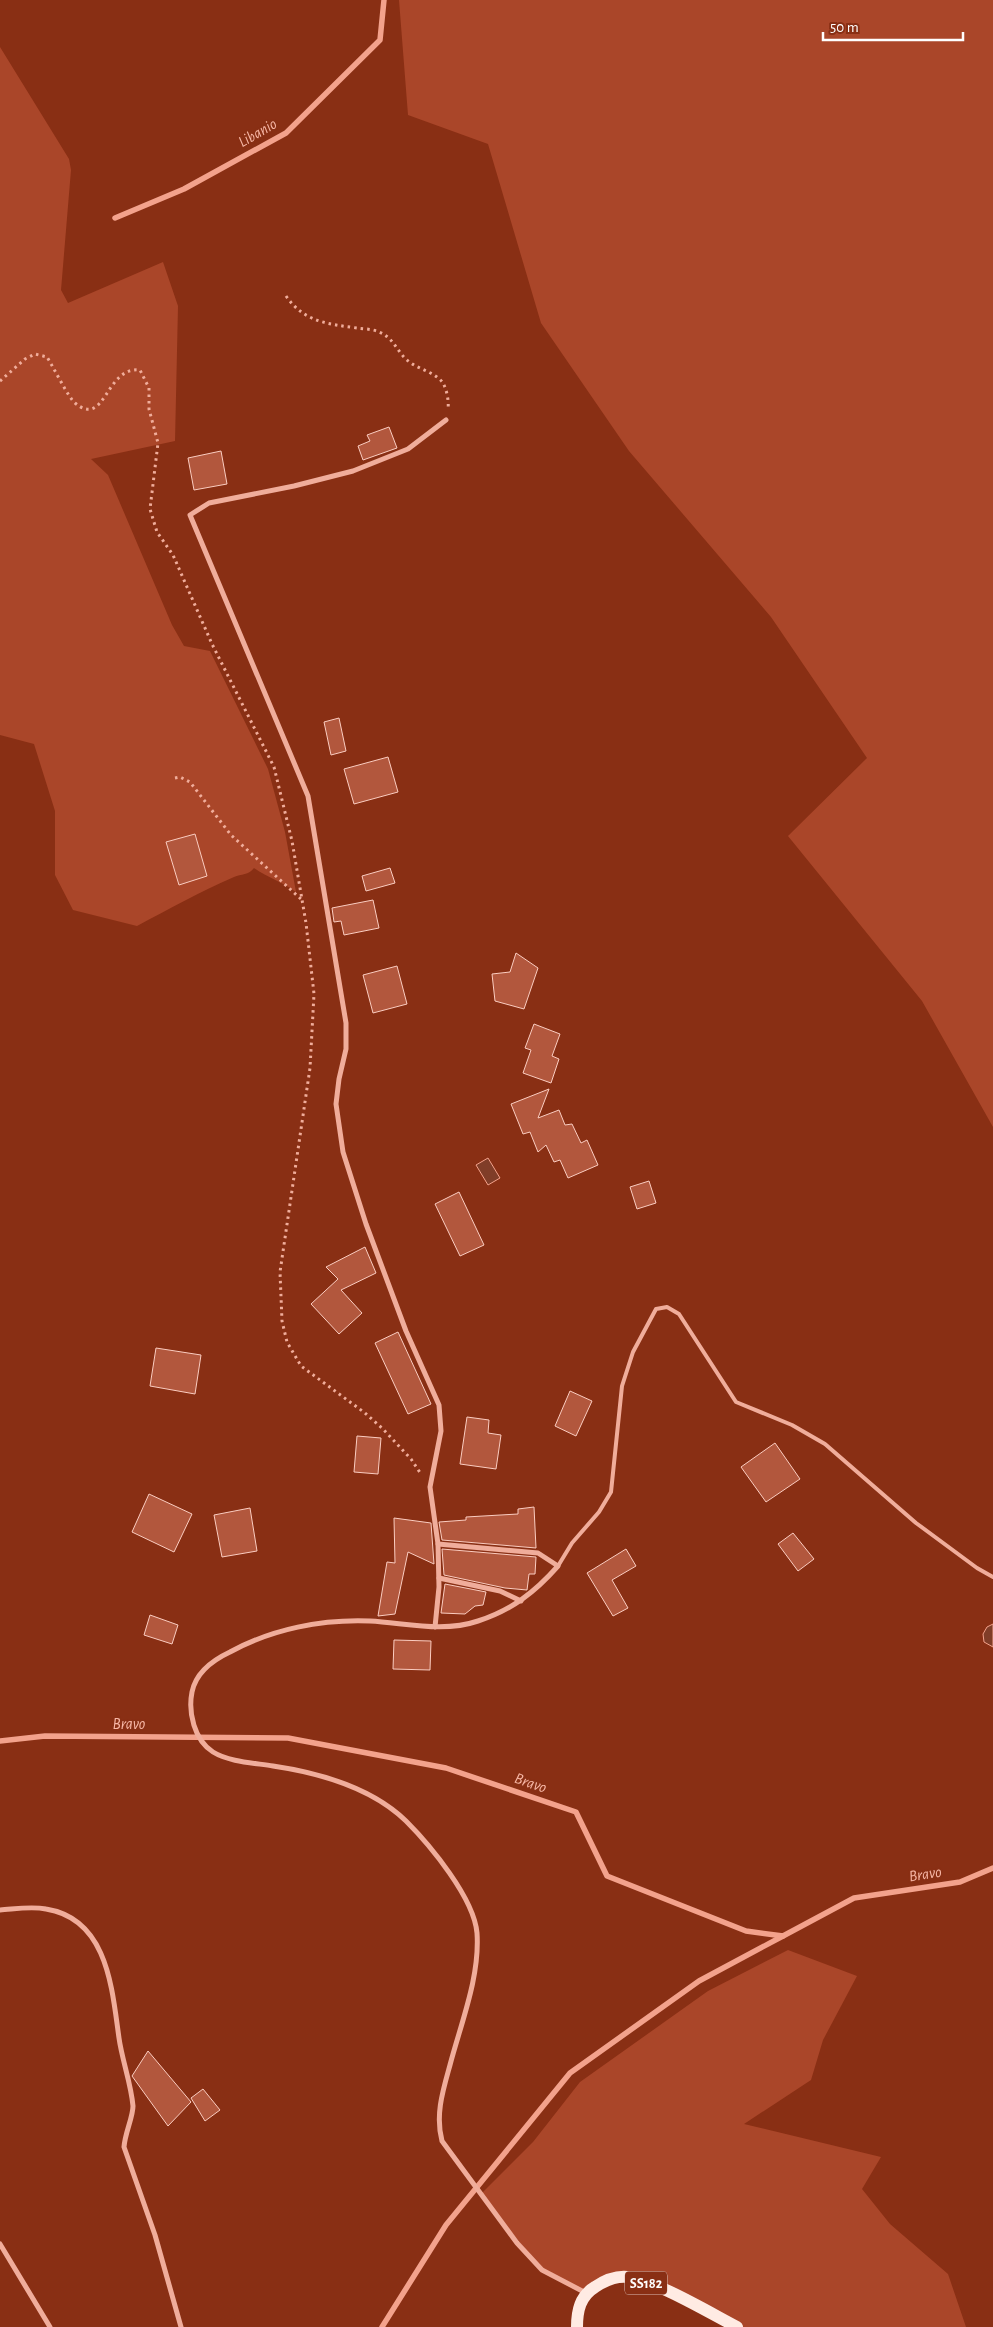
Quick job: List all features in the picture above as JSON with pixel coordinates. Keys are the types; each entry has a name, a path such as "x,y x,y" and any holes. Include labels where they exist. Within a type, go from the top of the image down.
{"main road":[{"name":"SS182","path":"586,2293 606,2280 627,2277 652,2285 737,2327"},
{"path":"577,2327 577,2312 586,2293"}],"street":[{"path":"435,1627 439,1578 438,1544 430,1487 441,1431 439,1405 406,1331 366,1224 343,1152 336,1104 346,1048 346,1023 308,796 190,515 209,503 294,486 354,471 408,449 446,420"},
{"path":"438,1544 538,1553 558,1566 521,1601 478,1622 444,1628 368,1621 336,1622 269,1634 218,1658 203,1670 194,1684 191,1698 192,1715 202,1743 214,1753 230,1758 308,1772 371,1796 404,1819 444,1863 470,1909 477,1931 477,1956 471,1988 442,2095 438,2125 442,2141 517,2243 542,2270 586,2293"},
{"path":"439,1578 500,1591 521,1601"},
{"path":"0,1910 47,1909 77,1922 90,1935 101,1952 108,1968 123,2065 133,2107 125,2134 124,2146 155,2235 181,2327"},
{"path":"0,2244 50,2327"}],"lane":[{"path":"558,1566 572,1543 600,1512 611,1492 622,1386 633,1352 650,1320 656,1310 667,1306 679,1314 736,1402 792,1425 825,1444 916,1523 977,1568 993,1576"}],"path":[{"path":"286,296 294,307 309,318 336,325 377,330 390,338 400,353 410,363 429,372 443,383 449,404 446,420"},
{"path":"0,381 25,359 35,354 47,357 74,402 85,409 94,408 101,404 119,375 130,369 140,370 149,388 149,409 158,443 150,509 157,532 173,554 212,644 274,768 292,840 302,900 314,994 310,1068 280,1272 282,1320 287,1342 302,1366 383,1429 411,1459 430,1487"},
{"path":"175,778 180,777 190,782 232,835 302,900"}],"shaded area":[{"path":"399,0 993,0 993,1127 922,1001 788,836 867,758 771,617 629,451 541,323 488,144 408,115"},
{"path":"0,47 69,159 71,170 61,290 68,303 163,262 178,306 175,441 91,459 108,475 172,625 184,646 210,651 268,769 285,832 296,892 254,868 247,873 197,894 137,926 73,910 55,875 55,811 34,744 0,735"},
{"path":"488,1158 500,1178 488,1185 476,1165"},
{"path":"993,1624 993,1647 984,1642 983,1634 987,1627"},
{"path":"788,1950 857,1976 823,2040 811,2080 744,2124 881,2157 862,2189 890,2224 948,2274 966,2327 737,2327 627,2277 586,2293 542,2270 481,2194 533,2142 580,2082 708,1991"}],"building":[{"path":"389,427 397,448 363,460 358,446 370,441 367,435"},
{"path":"221,451 227,484 194,490 188,458"},
{"path":"339,718 346,751 331,755 324,722"},
{"path":"388,757 398,792 354,804 344,769"},
{"path":"195,834 207,876 179,885 166,842"},
{"path":"390,868 395,883 366,891 362,876"},
{"path":"373,900 379,928 344,935 341,921 334,922 332,908"},
{"path":"516,953 538,968 524,1009 495,1001 492,974 510,972"},
{"path":"397,966 407,1004 373,1013 363,975"},
{"path":"534,1024 560,1034 552,1056 559,1059 551,1083 523,1073 531,1050 525,1048"},
{"path":"549,1089 538,1118 559,1110 565,1125 572,1124 581,1143 587,1140 598,1165 568,1178 560,1160 554,1162 546,1145 538,1152 530,1132 523,1134 511,1104"},
{"path":"649,1181 656,1203 637,1209 630,1187"},
{"path":"459,1192 484,1245 460,1256 435,1204"},
{"path":"365,1247 376,1273 341,1290 362,1313 339,1334 311,1304 338,1279 326,1267"},
{"path":"398,1332 431,1404 408,1414 375,1343"},
{"path":"156,1348 201,1355 195,1394 150,1386"},
{"path":"570,1391 592,1401 576,1436 555,1426"},
{"path":"467,1417 489,1420 488,1433 501,1435 496,1469 460,1464"},
{"path":"357,1436 381,1438 378,1474 354,1472"},
{"path":"775,1443 800,1479 766,1502 741,1467"},
{"path":"149,1494 192,1514 174,1552 132,1532"},
{"path":"534,1507 536,1548 442,1540 439,1522 466,1520 466,1517 518,1514 518,1509"},
{"path":"250,1508 257,1551 222,1557 214,1515"},
{"path":"394,1518 431,1523 434,1564 408,1552 395,1614 378,1616 387,1562 395,1563"},
{"path":"793,1533 814,1559 798,1571 778,1544"},
{"path":"442,1549 536,1557 535,1574 529,1574 527,1590 505,1588 444,1575"},
{"path":"626,1549 636,1566 612,1580 628,1608 613,1616 587,1573"},
{"path":"445,1584 486,1592 483,1605 475,1606 465,1614 441,1613"},
{"path":"150,1615 178,1625 172,1644 144,1635"},
{"path":"394,1640 431,1641 430,1670 393,1669"},
{"path":"148,2051 191,2102 168,2126 132,2076"},
{"path":"203,2089 220,2110 205,2121 191,2098"}],"waterway":[{"name":"Libanio","path":"115,218 184,189 286,133 380,40 384,0"},
{"name":"Bravo","path":"0,1741 45,1736 288,1738 446,1768 576,1812 607,1876 746,1931 783,1936 854,1898 960,1882 993,1868"},
{"path":"382,2327 446,2225 570,2073 699,1981 783,1936"}]}
